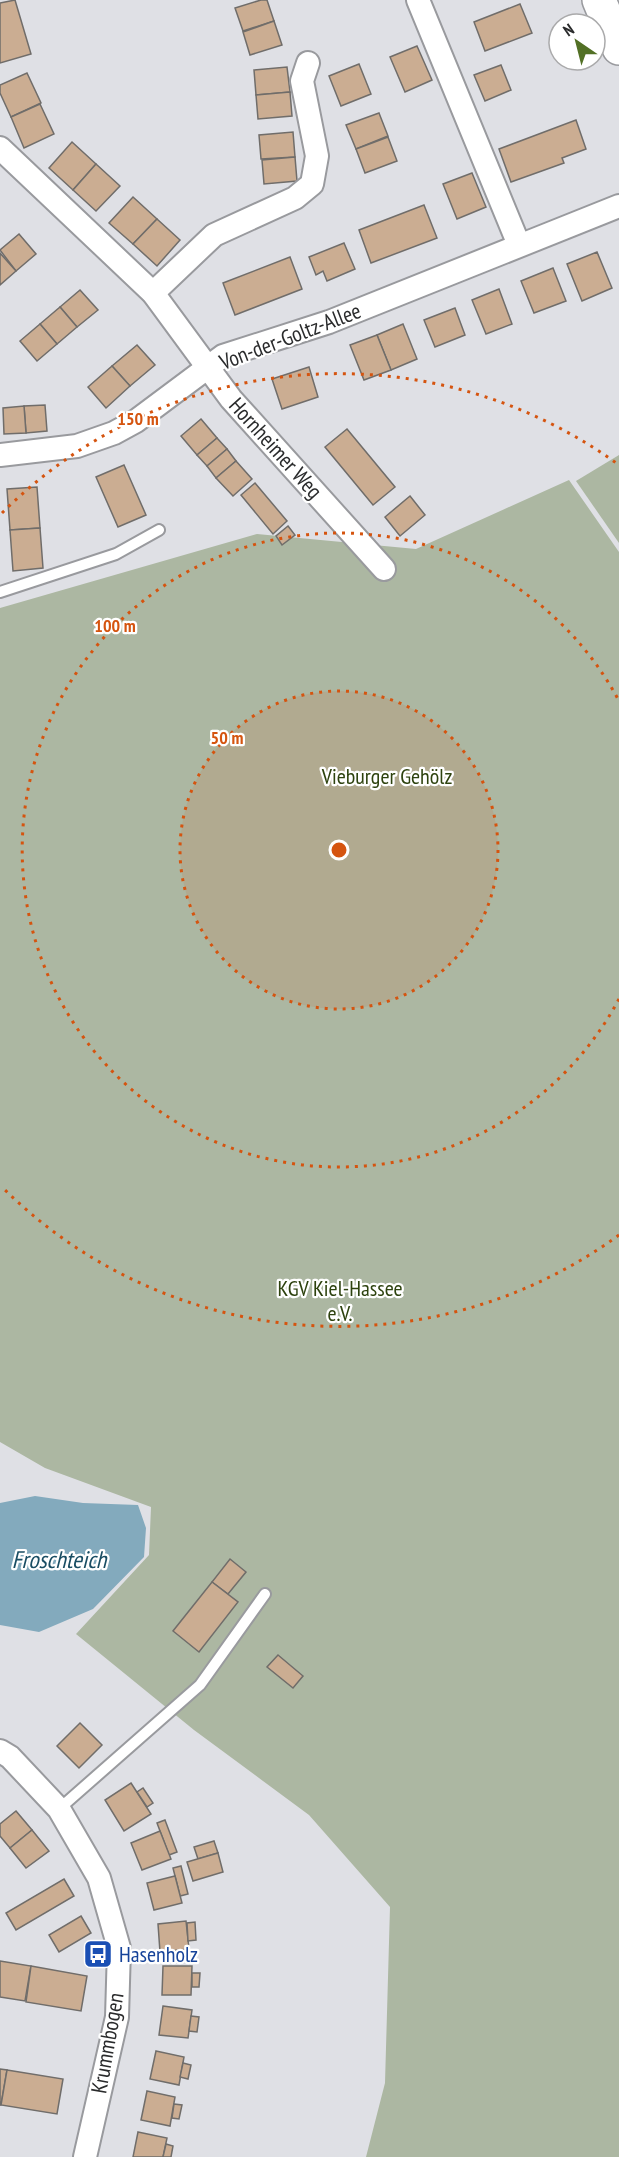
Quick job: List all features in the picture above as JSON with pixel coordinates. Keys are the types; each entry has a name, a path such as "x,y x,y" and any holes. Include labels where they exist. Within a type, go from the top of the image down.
{"main road":[{"path":"599,0 619,48"}],"street":[{"path":"418,0 519,245"},
{"path":"153,293 214,235 295,198 312,184 317,156 302,81 308,63"},
{"name":"Hornheimer Weg","path":"0,148 153,293 231,399 384,569"},
{"name":"Von-der-Goltz-Allee","path":"0,455 77,446 114,434 136,421 223,357 329,322 619,206"},
{"name":"Krummbogen","path":"0,1751 10,1757 59,1809 99,1878 118,1948 117,2017 85,2157"}],"lane":[{"path":"0,592 116,554 159,530"},
{"path":"59,1809 200,1685 265,1594"}],"green space":[{"path":"619,455 619,543 576,481"},
{"name":"KGV Kiel-Hassee e.V.","path":"569,480 619,552 619,2157 366,2157 385,2083 390,1907 309,1815 194,1730 76,1634 149,1555 151,1507 45,1468 0,1442 0,608 257,534 416,549"}],"water":[{"name":"Froschteich","path":"35,1496 83,1503 138,1505 146,1528 144,1557 93,1609 39,1632 0,1625 0,1503"}],"building":[{"path":"15,0 31,54 0,63 0,3"},
{"path":"267,0 274,21 243,31 235,8"},
{"path":"520,4 532,33 485,51 474,22"},
{"path":"274,21 282,45 250,55 243,32"},
{"path":"417,46 432,80 405,92 390,57"},
{"path":"359,64 371,94 341,106 329,76"},
{"path":"501,65 511,90 485,101 474,75"},
{"path":"287,67 290,92 256,95 254,70"},
{"path":"27,73 41,103 11,117 0,93 0,85"},
{"path":"290,92 292,116 258,119 256,95"},
{"path":"40,104 54,134 24,148 11,117"},
{"path":"379,113 388,136 356,149 346,125"},
{"path":"576,120 586,149 562,158 564,163 511,182 499,149"},
{"path":"293,132 295,157 261,159 259,135"},
{"path":"388,137 397,161 365,173 356,149"},
{"path":"72,142 96,164 73,190 49,168"},
{"path":"295,157 297,181 264,184 262,160"},
{"path":"96,164 120,186 96,211 73,190"},
{"path":"472,173 486,207 457,219 443,184"},
{"path":"133,197 157,219 133,244 109,223"},
{"path":"424,205 437,238 371,263 359,230"},
{"path":"157,219 180,240 157,266 133,244"},
{"path":"19,234 36,254 16,271 0,250"},
{"path":"344,243 355,269 327,281 323,271 316,275 309,257"},
{"path":"597,252 612,288 582,301 567,264"},
{"path":"0,253 16,271 0,285"},
{"path":"290,257 302,289 235,315 223,283"},
{"path":"553,268 566,301 534,313 521,281"},
{"path":"499,289 512,324 486,334 472,300"},
{"path":"80,290 98,310 77,327 60,307"},
{"path":"60,307 77,327 57,344 40,324"},
{"path":"455,308 465,335 435,347 424,320"},
{"path":"40,324 57,344 37,361 20,341"},
{"path":"403,324 417,359 391,370 377,335"},
{"path":"377,335 391,370 364,380 350,345"},
{"path":"137,345 155,365 130,386 112,366"},
{"path":"112,366 130,386 106,408 88,387"},
{"path":"309,367 318,397 282,409 272,379"},
{"path":"45,405 47,431 26,433 24,406"},
{"path":"24,406 26,433 4,434 3,408"},
{"path":"201,419 217,438 197,455 181,436"},
{"path":"347,429 395,487 373,505 325,447"},
{"path":"217,438 227,449 207,466 197,455"},
{"path":"227,449 236,461 216,478 207,466"},
{"path":"236,461 252,479 233,496 216,478"},
{"path":"124,465 146,515 118,527 96,477"},
{"path":"255,483 287,521 273,534 241,495"},
{"path":"37,487 40,528 10,530 7,489"},
{"path":"410,496 425,515 400,536 385,517"},
{"path":"288,526 295,535 282,545 276,536"},
{"path":"40,528 43,568 13,571 10,530"},
{"path":"230,1559 246,1572 228,1594 212,1582"},
{"path":"212,1582 238,1602 199,1652 173,1631"},
{"path":"278,1655 303,1676 293,1688 267,1667"},
{"path":"80,1723 102,1745 79,1768 57,1746"},
{"path":"131,1783 151,1814 124,1831 105,1800"},
{"path":"143,1788 153,1803 147,1807 137,1792"},
{"path":"16,1811 32,1830 10,1848 0,1836 0,1824"},
{"path":"165,1820 177,1852 169,1855 157,1823"},
{"path":"32,1830 49,1851 26,1868 10,1848"},
{"path":"160,1831 171,1859 142,1870 131,1843"},
{"path":"214,1841 218,1853 198,1859 194,1847"},
{"path":"218,1853 223,1872 193,1881 187,1862"},
{"path":"181,1866 188,1894 180,1896 173,1868"},
{"path":"175,1876 182,1903 154,1910 147,1883"},
{"path":"64,1879 74,1896 16,1930 6,1913"},
{"path":"81,1916 91,1933 59,1952 49,1935"},
{"path":"186,1921 189,1949 160,1952 158,1924"},
{"path":"195,1922 196,1940 188,1941 187,1923"},
{"path":"0,1961 31,1966 25,2001 0,1997"},
{"path":"31,1966 87,1976 81,2011 26,2002"},
{"path":"163,1966 192,1966 191,1995 162,1995"},
{"path":"192,1973 200,1973 199,1987 192,1987"},
{"path":"163,2006 192,2010 188,2038 159,2035"},
{"path":"191,2016 199,2017 197,2032 189,2031"},
{"path":"156,2051 184,2057 179,2085 150,2079"},
{"path":"183,2063 191,2065 188,2079 180,2077"},
{"path":"0,2069 7,2070 1,2105 0,2105"},
{"path":"7,2070 63,2079 57,2114 1,2105"},
{"path":"147,2091 175,2097 170,2126 141,2120"},
{"path":"174,2104 182,2105 179,2119 172,2118"},
{"path":"138,2132 167,2138 163,2157 133,2157"},
{"path":"166,2144 173,2146 171,2157 163,2157"}],"place":[{"name":"Hasenholz","path":"98,1954"}],"park label":[{"name":"Vieburger Gehölz","path":"387,776"}]}
